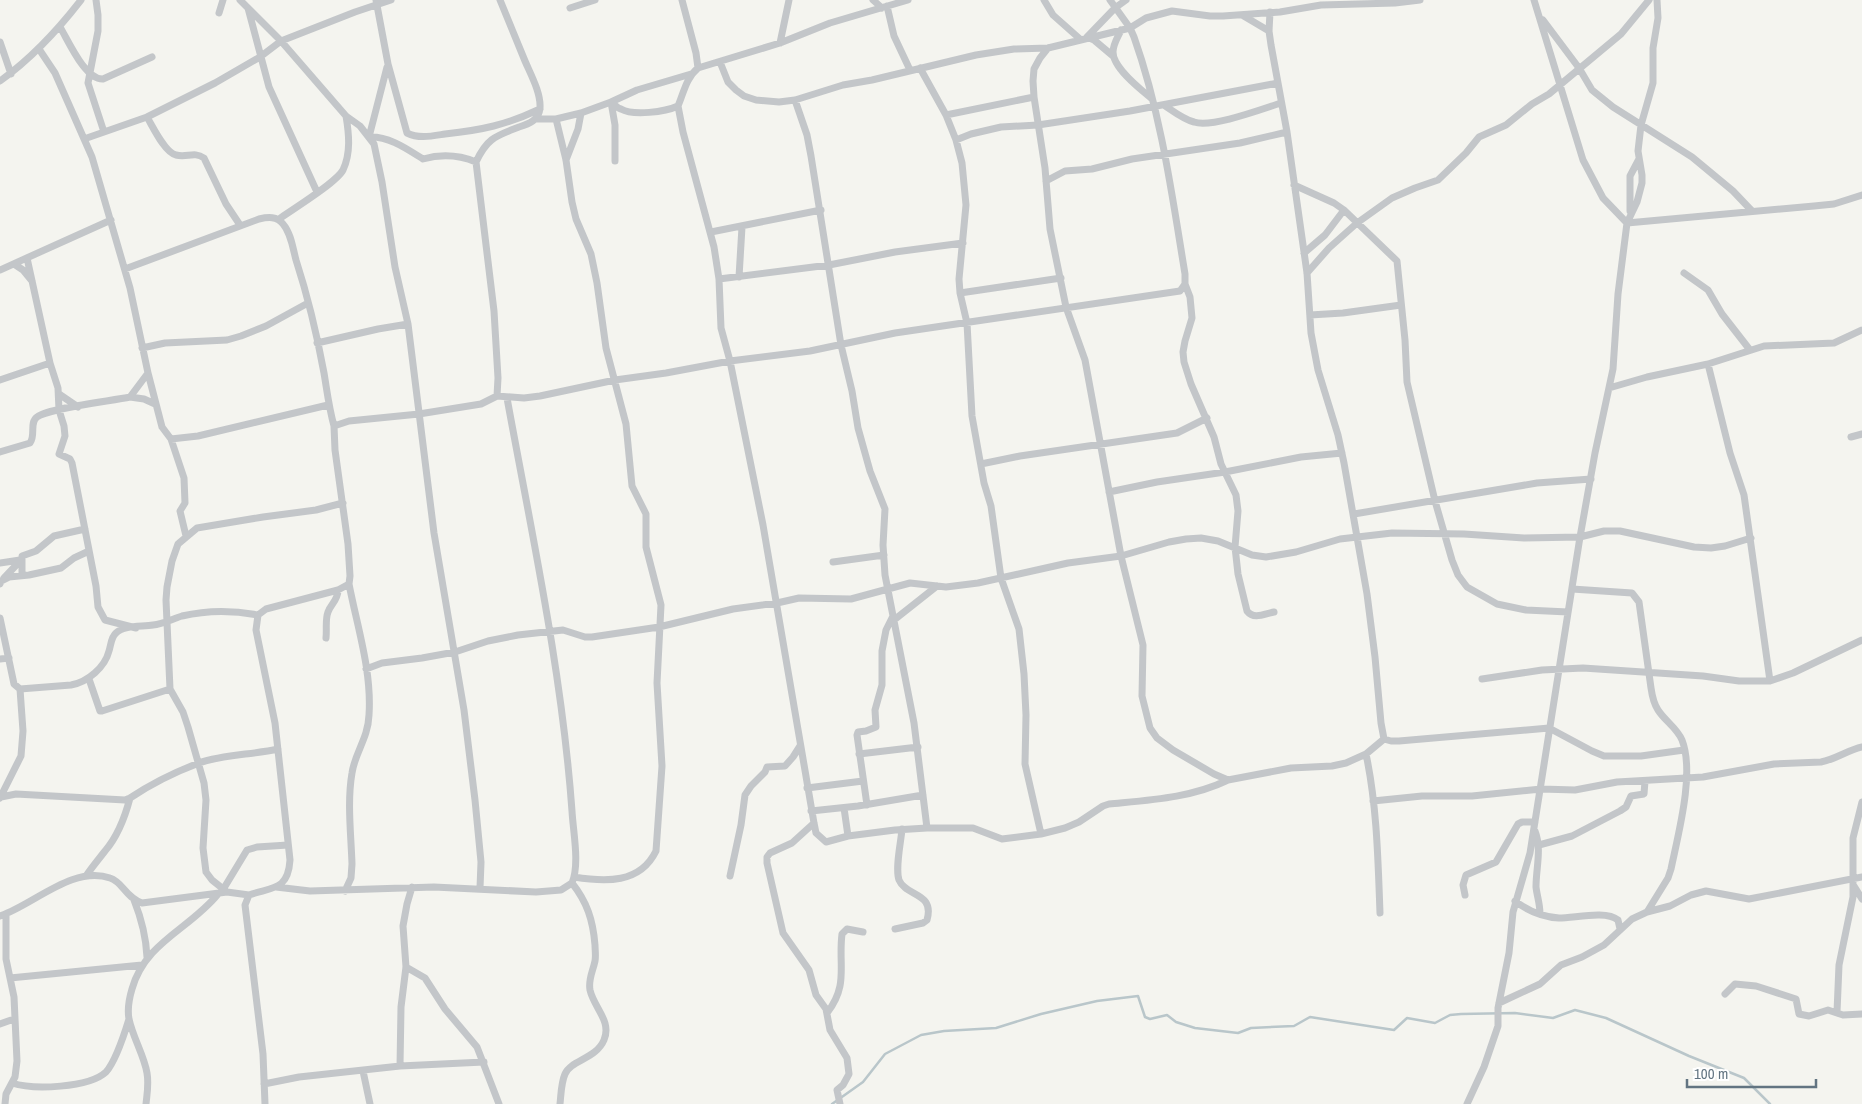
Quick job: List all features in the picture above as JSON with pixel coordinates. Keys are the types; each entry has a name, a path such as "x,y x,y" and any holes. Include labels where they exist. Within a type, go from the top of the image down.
{"street":[{"path":"0,82 39,49 60,27 81,0"},
{"path":"96,0 99,22 89,72 89,88 104,132"},
{"path":"219,13 223,0"},
{"path":"240,0 281,41 346,116 360,126 374,144 395,267 408,324 436,551 463,702 475,800 480,888"},
{"path":"84,139 147,117 260,57 281,41 377,2 391,0"},
{"path":"497,396 498,378 494,311 476,162 483,146 496,137 529,124 536,119 540,109 534,82 500,0"},
{"path":"570,8 595,0"},
{"path":"682,0 698,68"},
{"path":"780,43 789,0"},
{"path":"873,0 884,7 894,36 910,70"},
{"path":"908,0 830,23 780,43 698,68 691,74 685,84 678,106 688,152 711,232 719,279 721,328 730,361 763,525 816,833 826,842 848,836 902,829 927,828 973,828 994,838 1002,839 1042,834 1079,822 1109,804 1190,794 1204,791 1228,780 1291,768 1332,766 1346,763 1366,754 1384,739"},
{"path":"1044,0 1053,15 1084,38 1097,42 1114,56 1130,80 1151,98"},
{"path":"1110,0 1130,28 1138,49 1165,154 1192,318 1185,341 1184,362 1191,384 1207,418 1225,472 1234,486 1238,504 1236,547 1239,581 1248,611 1254,616 1274,612"},
{"path":"1084,38 1126,0"},
{"path":"720,62 728,82 744,96 769,102 795,100 843,85 872,80 976,55 1014,49 1048,48 1130,28 1146,18 1172,10 1210,16 1280,12 1321,4 1395,3 1420,0"},
{"path":"1534,0 1576,141 1592,180 1603,198 1628,220 1834,204 1862,195"},
{"path":"1307,273 1317,260 1357,223 1392,198 1438,180 1466,154 1479,137 1506,125 1560,84 1621,34 1649,0"},
{"path":"1628,220 1637,202 1642,183 1638,151 1641,125 1653,83 1653,48 1658,18 1656,0"},
{"path":"377,2 388,64 404,129 407,133 412,136 423,137 494,127 510,123 540,109"},
{"path":"248,8 272,96 317,192"},
{"path":"1270,12 1269,31 1287,132 1307,273 1310,333 1318,370 1342,453 1354,514 1375,657 1384,739"},
{"path":"1241,14 1269,31"},
{"path":"1539,14 1579,68 1592,90 1641,125 1692,157 1733,191 1752,211"},
{"path":"60,27 76,56 89,72 99,79 103,79 152,57"},
{"path":"1114,56 1113,51 1122,30"},
{"path":"0,42 11,74"},
{"path":"1048,48 1034,69 1034,97 1046,181 1050,229 1066,307 1085,360 1121,556 1143,645 1142,696 1150,728 1157,738 1173,750 1228,780"},
{"path":"39,49 56,73 92,157 125,269 162,427 171,440 184,478 185,503 180,511 186,536"},
{"path":"369,137 388,64"},
{"path":"920,68 946,114 962,163 966,190 960,264 960,293 967,323 970,401 984,483 991,506 1001,578 1018,629 1024,674 1026,715 1025,764 1042,834"},
{"path":"536,119 556,120 581,113 637,90 691,74"},
{"path":"956,140 984,130 1038,125 1153,107 1278,83"},
{"path":"946,114 1034,97"},
{"path":"795,100 807,135 821,210 841,344 863,449 885,508 884,555 887,590 910,695 927,828"},
{"path":"611,102 621,110 653,113 678,106"},
{"path":"611,102 615,125 615,161"},
{"path":"1164,105 1193,122 1201,124 1281,103"},
{"path":"566,160 578,129 581,113"},
{"path":"279,219 334,181 343,170 350,138 346,116"},
{"path":"147,117 171,153 176,155 194,154 204,158 226,204 240,225"},
{"path":"276,887 310,891 412,887 561,890 573,880 599,880 633,875 651,861 656,851 662,766 657,701 661,605 646,547 646,514 632,486 628,441 606,348 602,311 592,261 572,202 566,160 556,120"},
{"path":"1046,181 1065,171 1092,169 1165,154 1257,140 1287,132"},
{"path":"369,137 381,138 401,144 423,159 436,155 456,156 476,162"},
{"path":"1467,1104 1484,1067 1497,1030 1498,1005 1509,954 1515,901 1530,853 1535,826 1580,537 1614,362 1618,294 1628,220 1630,176 1639,159"},
{"path":"1294,185 1334,203 1344,210 1397,261 1407,382 1435,501 1458,575 1467,587 1483,597 1506,607 1568,612"},
{"path":"711,232 821,210"},
{"path":"1304,253 1325,235 1344,210"},
{"path":"125,269 240,225 269,216 279,219 289,236 308,303 328,405 334,426 335,450 350,568 349,584 369,692 368,728 352,774 352,864 351,878 345,891"},
{"path":"0,270 111,220"},
{"path":"738,277 742,227"},
{"path":"719,279 829,264 963,242"},
{"path":"28,258 50,363 59,394 59,410 65,431 59,454 70,459 85,529 98,607 101,616 109,622 136,628"},
{"path":"14,264 23,270 34,283"},
{"path":"1684,272 1708,290 1722,314 1750,350"},
{"path":"960,293 1061,278"},
{"path":"334,426 349,421 419,414 481,404 497,396 524,398 540,396 615,380 730,361 810,351 895,333 1180,291 1185,284"},
{"path":"142,348 165,343 226,340 242,336 266,326 308,303"},
{"path":"1310,315 1343,313 1401,305"},
{"path":"317,343 408,324"},
{"path":"1609,388 1647,377 1708,364 1750,350 1776,345 1815,345 1834,342 1862,330"},
{"path":"0,380 50,363"},
{"path":"1708,364 1730,452 1744,495 1770,681"},
{"path":"130,397 148,373"},
{"path":"59,394 79,407"},
{"path":"0,452 30,443 33,438 34,421 38,417 59,410 130,397 156,404"},
{"path":"507,398 537,556 560,698 575,854 573,880 583,897 592,920 595,960 590,989 604,1018 606,1033 601,1046 595,1052 565,1073 560,1104"},
{"path":"171,440 198,436 328,405"},
{"path":"981,464 1020,456 1177,433 1207,418"},
{"path":"1851,436 1862,434"},
{"path":"1109,492 1301,457 1342,453"},
{"path":"1354,514 1537,483 1591,479"},
{"path":"258,615 256,630 271,696 278,749 289,873 284,882 276,887 249,895 225,890 212,880 206,872 203,848 206,794 199,763 183,712 170,689 167,587 172,560 178,544 197,528 213,524 316,510 343,503"},
{"path":"1,582 22,556 36,551 54,536 85,529"},
{"path":"366,668 382,663 455,652 502,638 549,631 563,630 585,637 592,637 659,627 733,609 799,598 851,599 910,584 953,586 1001,578 1068,563 1121,556 1186,539 1201,538 1218,541 1252,555 1266,557 1281,556 1358,536 1392,533 1524,538 1580,537 1604,531 1620,530 1694,547 1711,548 1751,538"},
{"path":"1,582 9,577 61,568 74,558 89,551"},
{"path":"833,562 884,555"},
{"path":"0,563 20,560"},
{"path":"20,560 22,575"},
{"path":"0,618 14,684 20,689 71,685 89,678 103,663 109,653 115,633 122,630 155,625 167,620 216,611 237,611 258,615 271,608 338,590 349,584"},
{"path":"867,805 856,739 858,732 876,727 874,718 882,685 882,651 886,630 893,617 937,586"},
{"path":"1572,589 1632,593 1639,602 1650,688 1657,709 1681,738 1684,750 1685,779 1681,823 1671,869 1668,878 1647,912"},
{"path":"326,638 328,611 338,595 338,590"},
{"path":"1482,679 1559,669 1583,668 1739,681 1770,681 1792,673 1862,640"},
{"path":"0,659 9,658"},
{"path":"89,678 100,711 170,689"},
{"path":"0,797 21,756 23,731 20,689"},
{"path":"1384,739 1399,741 1550,728 1604,756 1641,756 1684,750"},
{"path":"730,876 741,825 745,795 765,772 767,767 785,766 800,746"},
{"path":"859,754 918,747"},
{"path":"1373,801 1422,796 1472,796 1541,789 1575,790 1612,783 1685,779 1765,765 1821,762 1831,760 1854,748 1862,747"},
{"path":"0,797 16,794 111,800 130,798 158,781 199,763 278,749"},
{"path":"1366,754 1373,801 1380,913"},
{"path":"807,788 863,781"},
{"path":"1539,845 1572,836 1620,812 1626,807 1631,796 1644,794 1645,781"},
{"path":"811,811 867,805 923,795"},
{"path":"86,876 112,842 124,820 130,798"},
{"path":"1837,1012 1840,965 1854,882 1853,838 1862,802"},
{"path":"844,808 848,836"},
{"path":"1465,896 1463,885 1466,875 1496,862 1518,824 1522,822 1535,826"},
{"path":"814,823 792,843 770,853 767,856 767,863 784,933 806,965 816,995 824,1005 830,1030 847,1058 850,1070 848,1079 837,1090 840,1104"},
{"path":"1535,826 1539,845 1536,887 1540,914"},
{"path":"896,929 923,923 928,920 929,915 921,896 906,889 898,877 902,829"},
{"path":"1853,838 1862,836"},
{"path":"12,1084 24,1086 69,1085 100,1076 110,1066 124,1036 129,1019 129,998 134,980 147,958 158,946 202,912 218,894 225,890 247,850 288,845"},
{"path":"5,1104 3,1093 12,1084 17,1061 14,997 6,960 3,915 62,883 86,876 110,877 134,900 144,928 147,958"},
{"path":"1498,1005 1540,984 1561,965 1593,952 1604,945 1632,919 1647,912 1670,906 1698,893 1717,892 1737,898 1749,899 1854,882 1862,877"},
{"path":"1854,882 1862,899"},
{"path":"400,1066 401,1007 406,967 403,926 406,904 412,887"},
{"path":"134,900 142,903 218,894"},
{"path":"249,895 245,905 262,1045 266,1104"},
{"path":"1515,901 1528,910 1559,918 1613,917 1618,920 1620,929"},
{"path":"826,1013 835,1001 841,981 842,934 847,929 863,932"},
{"path":"10,978 142,965"},
{"path":"406,967 425,978 445,1009 477,1048 499,1104"},
{"path":"1725,994 1735,984 1745,984 1796,999 1799,1014 1804,1016 1828,1010 1849,1016 1862,1014"},
{"path":"0,1024 14,1019"},
{"path":"129,1019 147,1074 146,1104"},
{"path":"264,1084 299,1077 400,1066 484,1062"},
{"path":"363,1071 370,1104"}],"waterway":[{"path":"832,1104 863,1082 885,1054 921,1035 944,1031 996,1028 1041,1014 1097,1001 1138,996 1145,1017 1150,1019 1167,1015 1176,1022 1195,1028 1238,1033 1251,1028 1294,1026 1310,1017 1394,1030 1407,1018 1435,1023 1450,1015 1461,1014 1515,1013 1553,1018 1575,1010 1606,1018 1689,1056 1744,1078 1770,1104"}]}
